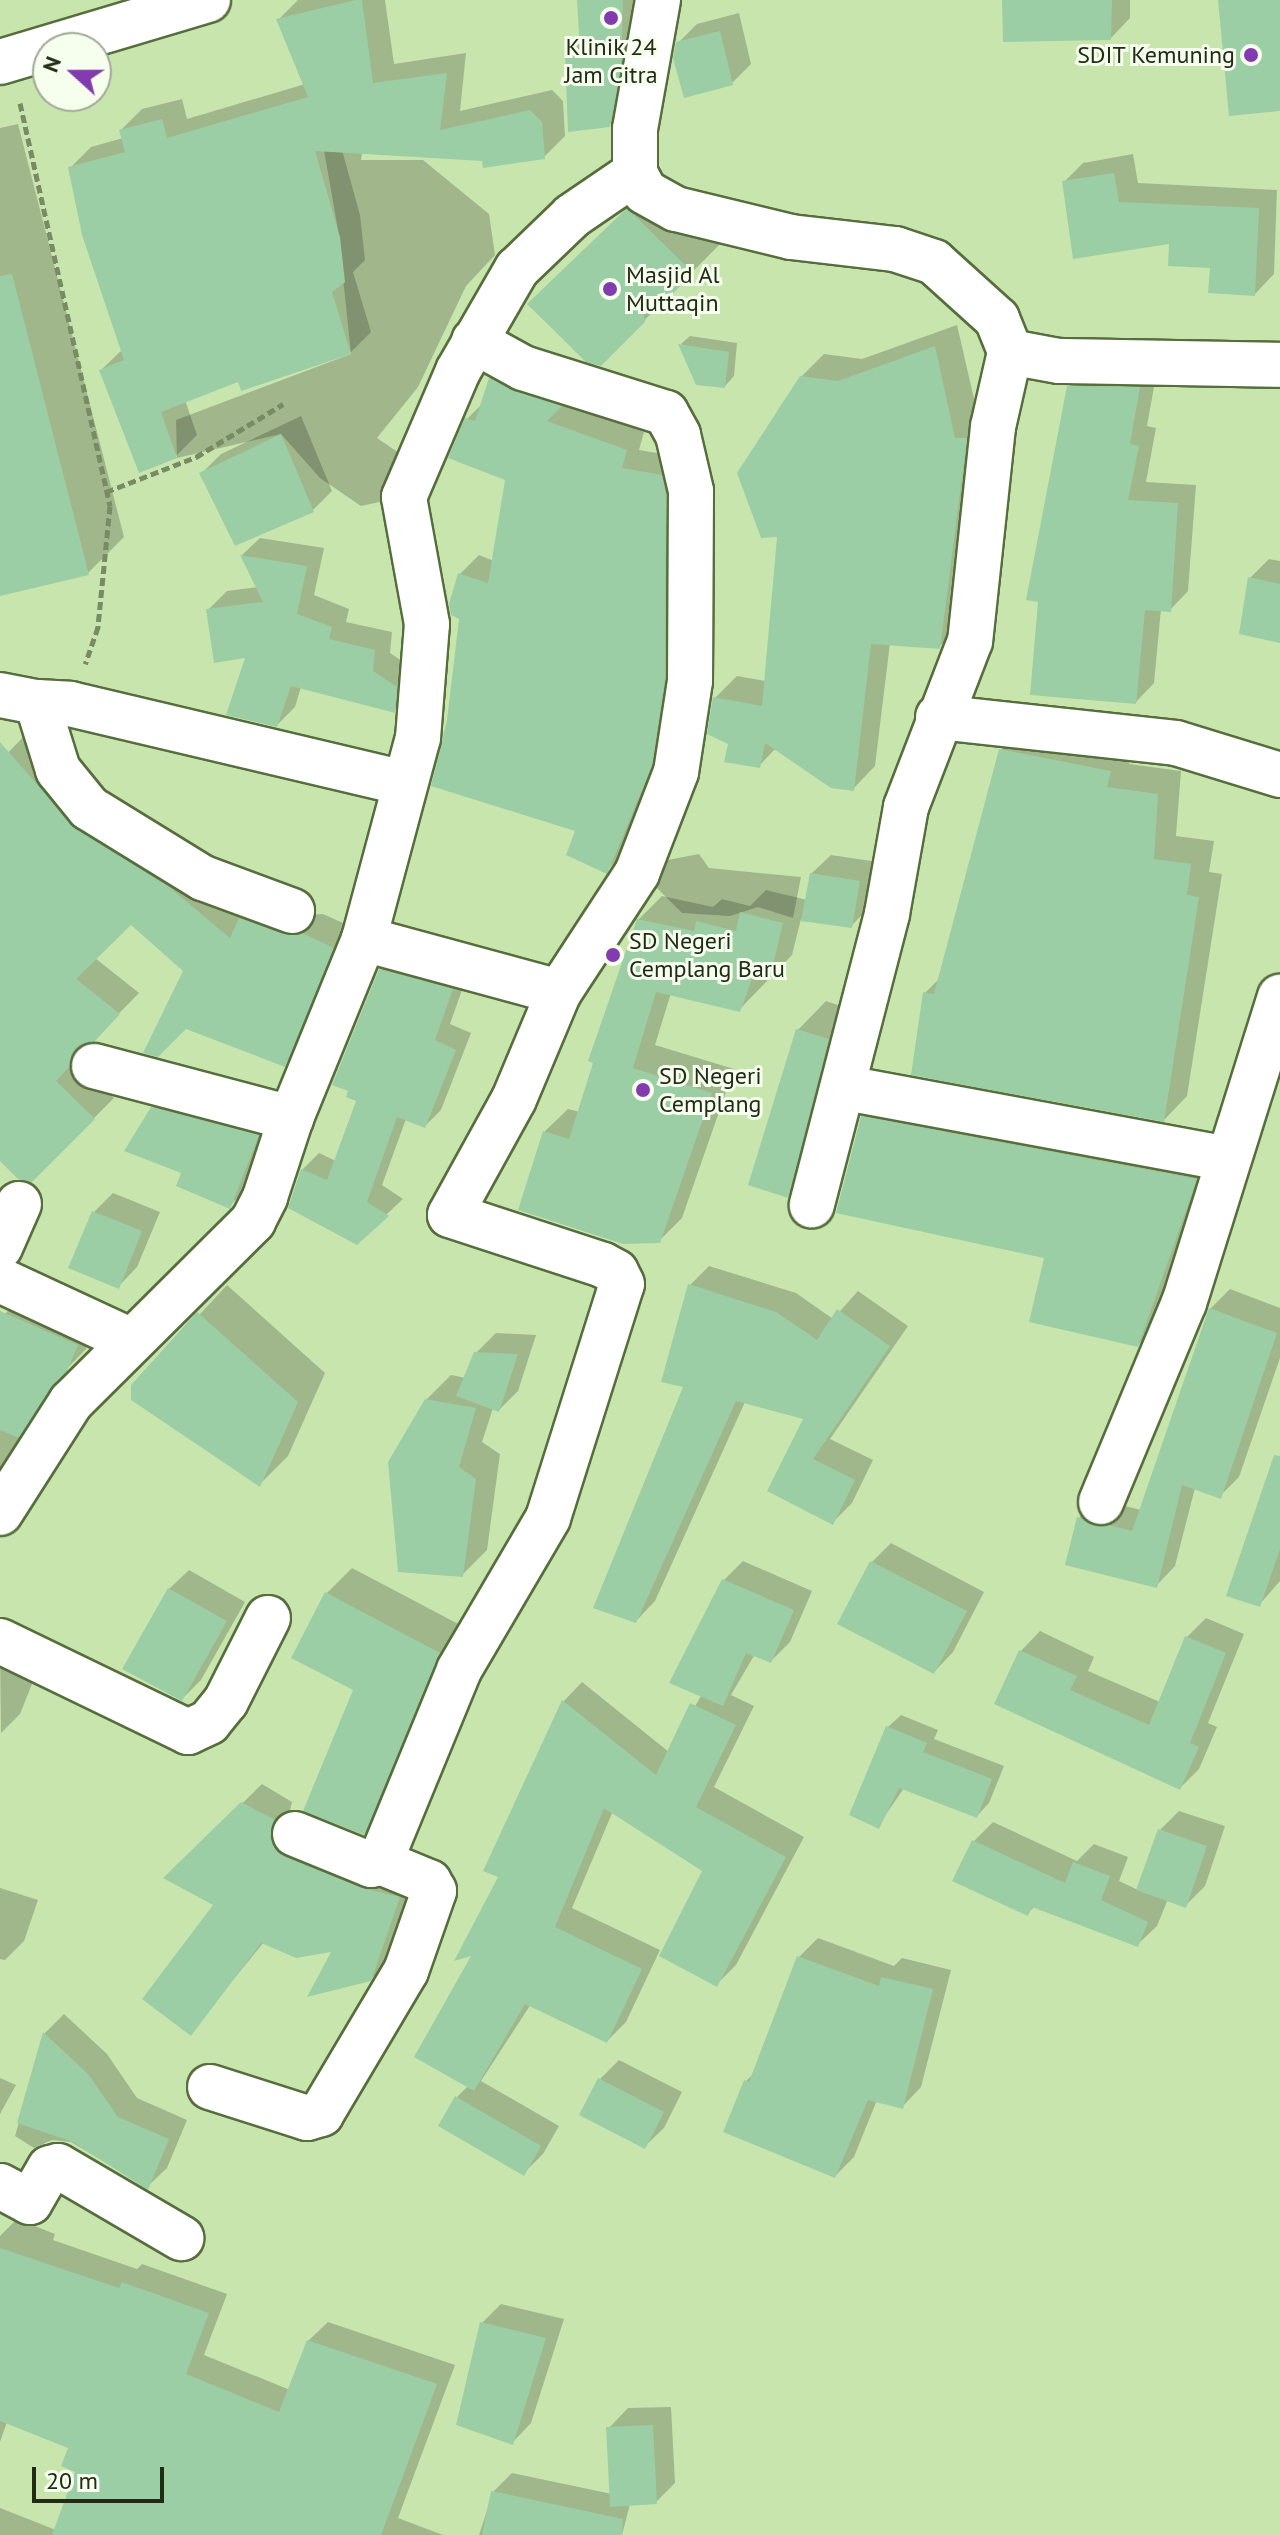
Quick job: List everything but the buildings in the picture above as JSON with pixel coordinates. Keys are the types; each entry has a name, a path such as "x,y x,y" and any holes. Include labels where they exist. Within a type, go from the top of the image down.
{"street":[{"path":"4,61 208,0"},
{"path":"658,0 635,129 635,173 645,192 676,209 791,237 895,249 934,262 997,319 1010,352 993,427 970,641 938,717 906,807 845,1088 812,1205"},
{"path":"0,1513 71,1402 129,1340 253,1221 364,939 418,738 427,624 404,497 474,341 517,269 572,216 635,173"},
{"path":"380,1862 459,1670 548,1518 622,1284 616,1272 603,1265 450,1215 514,1099 559,992 637,873 676,772 690,681 691,491 678,435 666,413 523,368 474,341"},
{"path":"1010,352 1059,361 1280,365"},
{"path":"36,700 404,783"},
{"path":"36,700 58,770 89,808 203,878 292,911"},
{"path":"938,717 1176,743 1280,775"},
{"path":"364,939 559,992"},
{"path":"1101,1502 1184,1303 1280,997"},
{"path":"94,1066 291,1118"},
{"path":"845,1088 1227,1159"},
{"path":"0,1247 19,1204"},
{"path":"0,1280 129,1340"},
{"path":"0,1641 188,1732 209,1722 226,1701 268,1618"},
{"path":"210,2087 307,2118 321,2114 406,1971 434,1891 429,1882 380,1862 371,1865 295,1834"},
{"path":"0,2186 30,2202 50,2168 58,2166 181,2238"}],"path":[{"path":"4,61 110,506 98,627 36,700"},
{"path":"106,492 196,457 283,404"}],"green space":[{"path":"372,86 361,160 423,160 489,214 495,255 466,286 418,387 377,438 408,459 393,499 361,506 320,478 281,434 177,458 176,420 351,354 338,230 315,99"},
{"path":"699,854 709,868 801,877 793,918 758,907 730,916 682,913 654,885 652,863"}],"place":[{"name":"Klinik 24 Jam Citra","path":"611,18"},
{"name":"SDIT Kemuning","path":"1251,55"},
{"name":"Masjid Al Muttaqin","path":"610,289"},
{"name":"SD Negeri Cemplang Baru","path":"613,955"},
{"name":"SD Negeri Cemplang","path":"643,1090"}]}
